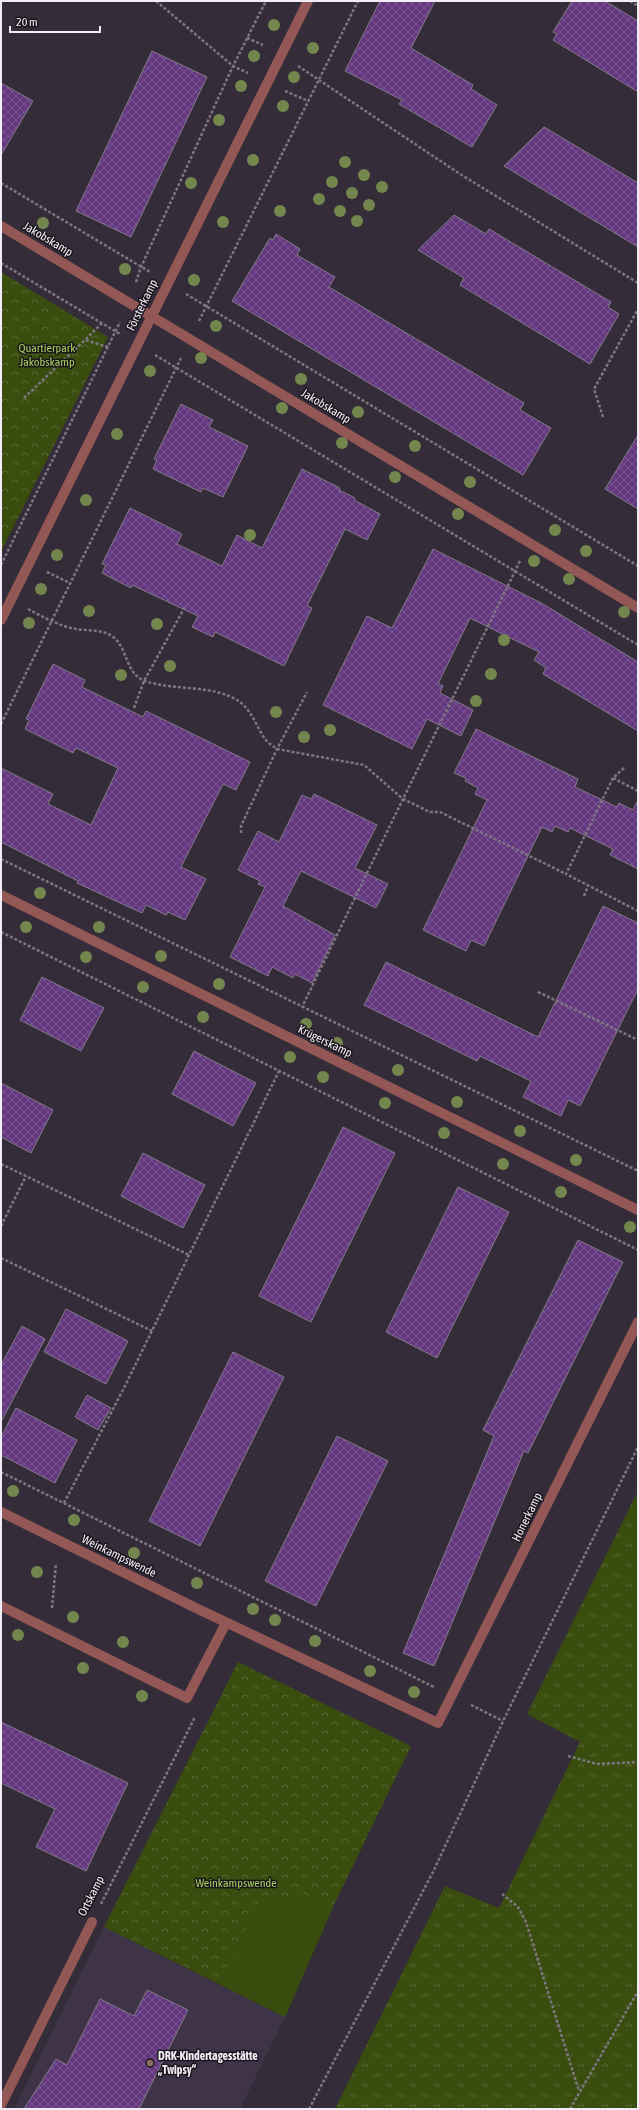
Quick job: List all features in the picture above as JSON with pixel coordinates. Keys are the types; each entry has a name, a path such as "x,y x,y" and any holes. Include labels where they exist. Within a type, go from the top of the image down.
{"street":[{"name":"Försterkamp","path":"1,620 308,1"},
{"name":"Jakobskamp","path":"1,226 638,608"},
{"name":"Krügerskamp","path":"1,895 638,1210"},
{"name":"Honerkamp","path":"438,1722 453,1696 638,1322"},
{"name":"Weinkampswende","path":"1,1512 226,1623 438,1722"},
{"path":"1,1606 187,1698 226,1623"},
{"name":"Ortskamp","path":"1,2105 92,1922"}],"path":[{"path":"156,1 233,66"},
{"path":"1,724 206,306 358,1"},
{"path":"630,1 638,6"},
{"path":"247,38 281,54 318,81 460,174 638,283"},
{"path":"1,183 638,566"},
{"path":"1,263 638,644"},
{"path":"603,417 594,389 638,309"},
{"path":"24,398 102,323"},
{"path":"84,340 108,347"},
{"path":"302,1007 529,543"},
{"path":"11,600 52,621 76,629 96,630 112,636 121,646 132,672 144,681 221,694 238,700 248,710 266,741 276,749 364,765 403,799 430,812 440,812 638,911"},
{"path":"134,708 144,681 186,605"},
{"path":"241,833 241,826 276,749 307,692"},
{"path":"566,874 613,778 624,768"},
{"path":"613,778 638,790"},
{"path":"1,859 638,1171"},
{"path":"584,896 588,886"},
{"path":"1,932 638,1250"},
{"path":"538,992 638,1040"},
{"path":"64,1503 152,1331 279,1071"},
{"path":"1,1164 189,1255"},
{"path":"1,1226 26,1176"},
{"path":"1,1258 152,1331"},
{"path":"309,2109 434,1870 504,1721 638,1447"},
{"path":"1,1472 504,1721"},
{"path":"50,1630 58,1541"},
{"name":"Ortskamp","path":"92,1922 196,1716 187,1698"},
{"path":"568,1756 597,1764 638,1762"},
{"path":"502,1894 518,1907 526,1922 579,2091"},
{"path":"570,2109 638,1991"}],"shaded area":[{"name":"DRK-Kindertagesstätte „Twipsy“","path":"104,1927 285,2017 240,2109 14,2109"}],"green space":[{"name":"Quartierpark Jakobskamp","path":"1,272 108,337 1,552"},
{"path":"638,1491 638,2109 335,2109 445,1886 499,1908 580,1742 527,1714"},
{"name":"Weinkampswende","path":"238,1662 411,1746 332,1909 285,2017 104,1927"},
{"path":"302,1894 332,1909 285,2017 219,1984 261,1902 288,1900"}],"building":[{"path":"380,1 435,1 411,48 473,85 471,89 497,105 472,147 399,104 402,100 345,71"},
{"path":"572,1 605,1 638,21 638,92 553,40 557,34 553,32"},
{"path":"152,51 207,77 131,237 76,211"},
{"path":"1,83 33,101 1,155"},
{"path":"544,127 638,183 638,247 504,166"},
{"path":"454,215 486,234 489,229 611,302 608,307 619,314 590,364 460,285 464,278 418,250"},
{"path":"276,234 300,249 297,255 335,277 329,287 524,403 520,410 551,428 523,475 232,301 270,238 273,240"},
{"path":"181,404 213,420 209,427 248,446 223,497 203,488 201,492 153,469 157,460 154,459"},
{"path":"638,435 638,509 605,489"},
{"path":"302,469 340,488 339,490 355,498 354,500 380,514 367,540 345,529 307,606 312,608 284,666 215,632 213,637 192,627 198,616 132,585 131,588 102,573 106,565 102,564 130,508 182,534 177,544 222,566 237,535 262,548"},
{"path":"433,549 543,604 638,662 638,731 543,674 546,668 534,660 539,652 470,618 438,684 443,686 440,693 473,710 461,736 427,719 412,749 323,705 367,616 392,628"},
{"path":"53,664 85,680 82,687 143,717 146,711 250,762 236,790 223,784 181,867 206,879 185,920 168,912 166,915 146,905 142,913 77,883 78,881 1,842 1,768 53,794 48,804 91,825 118,768 76,748 73,753 25,729 29,720 26,719"},
{"path":"476,729 578,779 575,787 617,807 619,803 633,810 638,800 638,869 610,855 613,849 570,828 568,832 555,826 552,832 542,827 484,946 471,940 466,951 423,930 487,800 475,794 478,788 465,781 466,778 454,773"},
{"path":"314,794 377,825 355,868 388,884 376,908 301,871 283,906 335,935 312,983 295,974 293,978 272,967 268,976 230,957 265,887 258,884 260,881 238,870 258,831 279,842 302,795 311,799"},
{"path":"603,906 638,923 638,989 580,1106 568,1100 561,1116 523,1097 531,1081 480,1056 477,1061 364,1005 386,962 538,1037"},
{"path":"42,977 104,1008 81,1051 20,1020"},
{"path":"194,1051 256,1083 233,1126 172,1094"},
{"path":"1,1083 53,1110 31,1153 1,1137"},
{"path":"343,1127 395,1153 311,1322 259,1296"},
{"path":"143,1153 205,1185 183,1228 121,1196"},
{"path":"458,1187 509,1212 437,1358 386,1332"},
{"path":"578,1240 623,1262 528,1453 524,1451 434,1666 403,1653 494,1436 483,1430"},
{"path":"66,1309 128,1341 106,1384 44,1352"},
{"path":"22,1326 45,1339 1,1422 1,1365"},
{"path":"233,1352 284,1377 200,1546 149,1521"},
{"path":"87,1395 111,1408 98,1430 75,1417"},
{"path":"16,1408 77,1440 55,1483 1,1455 1,1437"},
{"path":"337,1436 388,1461 316,1606 265,1581"},
{"path":"1,1722 128,1783 86,1871 36,1847 55,1809 1,1783"},
{"path":"147,1990 188,2010 139,2109 24,2109 56,2059 67,2065 100,1999 134,2016"}],"place":[{"name":"DRK-Kindertagesstätte „Twipsy“","path":"150,2063"}]}
